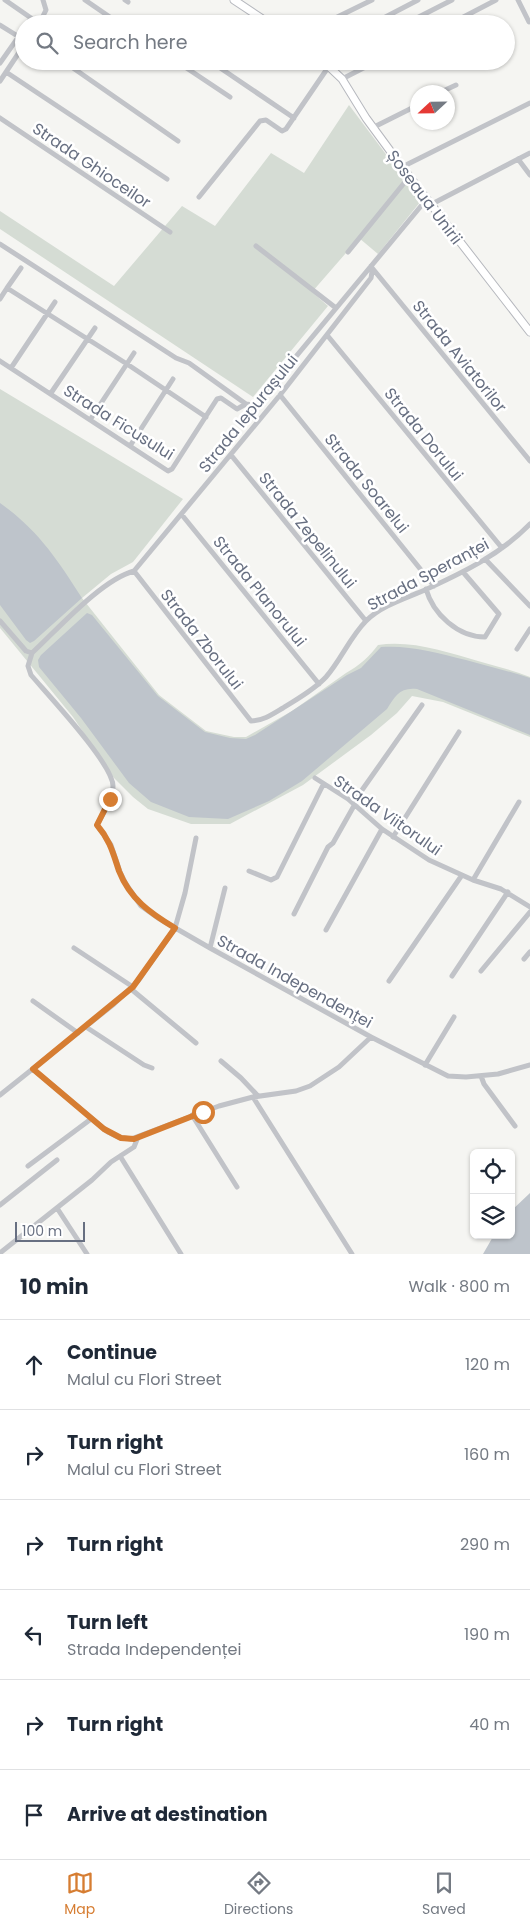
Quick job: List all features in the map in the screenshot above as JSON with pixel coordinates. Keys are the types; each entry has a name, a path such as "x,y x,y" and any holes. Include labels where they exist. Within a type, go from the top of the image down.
{"main road":[{"path":"234,0 256,15"},
{"name":"Șoseaua Unirii","path":"332,70 342,80 372,128 409,177 530,332"}],"street":[{"path":"5,0 27,15"},
{"path":"43,0 46,10 44,15"},
{"path":"85,0 107,15"},
{"path":"341,15 372,0"},
{"path":"389,15 418,0"},
{"path":"423,15 452,0"},
{"path":"468,15 496,0"},
{"path":"518,0 529,22"},
{"path":"0,25 15,35"},
{"path":"0,63 15,41"},
{"path":"0,81 15,58"},
{"path":"76,70 178,141"},
{"path":"190,70 230,97"},
{"path":"223,70 294,118"},
{"path":"199,197 260,121 266,120 282,131 286,129 322,70"},
{"path":"342,80 360,70"},
{"name":"Strada Ghioceilor","path":"6,72 167,179"},
{"path":"402,167 530,103"},
{"path":"372,128 410,108"},
{"name":"Strada Ghioceilor","path":"0,118 170,232"},
{"path":"428,202 530,153"},
{"path":"518,158 530,175"},
{"path":"348,252 409,177"},
{"name":"Strada Iepurașului","path":"248,405 256,404 259,401 371,266 428,202"},
{"path":"0,244 176,358 189,363 248,405"},
{"path":"256,246 336,308"},
{"name":"Strada Iepurașului","path":"134,572 327,335 371,278 371,266"},
{"name":"Strada Aviatorilor","path":"371,266 530,462"},
{"path":"0,299 21,268"},
{"path":"8,288 206,417"},
{"path":"11,368 55,302"},
{"path":"51,394 95,328"},
{"name":"Strada Dorului","path":"327,335 502,548"},
{"path":"90,420 134,354"},
{"name":"Strada Ficusului","path":"0,361 168,471 171,470 218,398 237,408 248,405"},
{"path":"130,446 173,379"},
{"name":"Strada Soarelui","path":"280,395 434,586"},
{"name":"Strada Zepelinului","path":"231,455 366,621"},
{"name":"Strada Planorului","path":"182,515 319,684"},
{"name":"Strada Speranței","path":"252,721 267,717 319,684 334,667 366,621 381,610 463,572 502,548 530,524"},
{"path":"485,559 530,606"},
{"path":"0,621 26,651 32,653 103,587 117,578 134,572"},
{"name":"Strada Zborului","path":"134,572 252,721"},
{"path":"426,589 429,599 436,610 453,626 470,634 485,637 498,617 499,612 463,572"},
{"path":"516,649 530,629"},
{"name":"Strada Independenței","path":"32,653 28,666 31,675 108,770 113,788 110,799 97,825 108,839 120,872 131,893 146,909 210,948 371,1037 452,1077 510,1072 530,1066"},
{"path":"294,914 328,847 333,843 355,804 355,800 422,706"},
{"path":"393,837 459,732"},
{"name":"Strada Viitorului","path":"315,778 343,795 382,829 429,860 473,880 508,892 530,908"},
{"path":"249,871 271,880 277,877 323,784"},
{"path":"473,880 519,802"},
{"path":"326,930 382,829"},
{"path":"0,1095 132,988 175,928 185,893 196,838"},
{"path":"389,982 462,875"},
{"path":"210,948 224,888"},
{"path":"452,976 508,892"},
{"path":"481,971 530,912"},
{"path":"74,948 132,988 196,1042"},
{"path":"524,959 530,952"},
{"path":"33,1001 78,1033"},
{"path":"425,1065 454,1017"},
{"path":"86,1027 144,1065 152,1068"},
{"path":"33,1069 92,1119 118,1137 131,1139 192,1115 255,1097 296,1091 310,1086 339,1067 371,1037"},
{"path":"221,1060 241,1078 255,1097 352,1254"},
{"path":"481,1076 484,1084 515,1126"},
{"path":"192,1115 237,1187"},
{"path":"28,1166 92,1119"},
{"path":"0,1253 120,1156 134,1147 138,1137"},
{"path":"120,1156 181,1254"},
{"path":"0,1205 58,1160"},
{"path":"57,1208 87,1254"},
{"path":"6,1248 10,1254"}],"shaded area":[{"path":"349,105 421,201 378,254 359,238 312,292 328,306 253,397 0,229 0,211 114,286 182,206 215,226 271,153 304,173"},
{"path":"0,389 183,499 133,562 111,574 82,598 159,695 206,731 234,737 246,737 292,711 356,667 378,645 403,644 441,651 530,677 530,737 443,702 412,696 397,713 371,735 303,785 230,824 191,824 148,809 114,778 73,717 0,628"},
{"path":"0,503 25,524 46,546 82,598 30,643 0,605"},
{"path":"87,613 92,615 158,696 205,732 230,738 246,739 255,735 347,675 361,668 381,647 392,647 434,652 530,678 530,735 417,689 406,689 399,693 387,709 302,781 269,801 228,819 189,817 151,802 129,783 81,718 39,667 38,660 41,655"},
{"path":"530,1193 530,1254 483,1254 492,1239 515,1239 515,1207"}],"route":[{"path":"110,799 97,825 111,845 120,872 131,893 141,906 175,928 133,987 33,1069 113,1136 134,1139 203,1112"}]}
